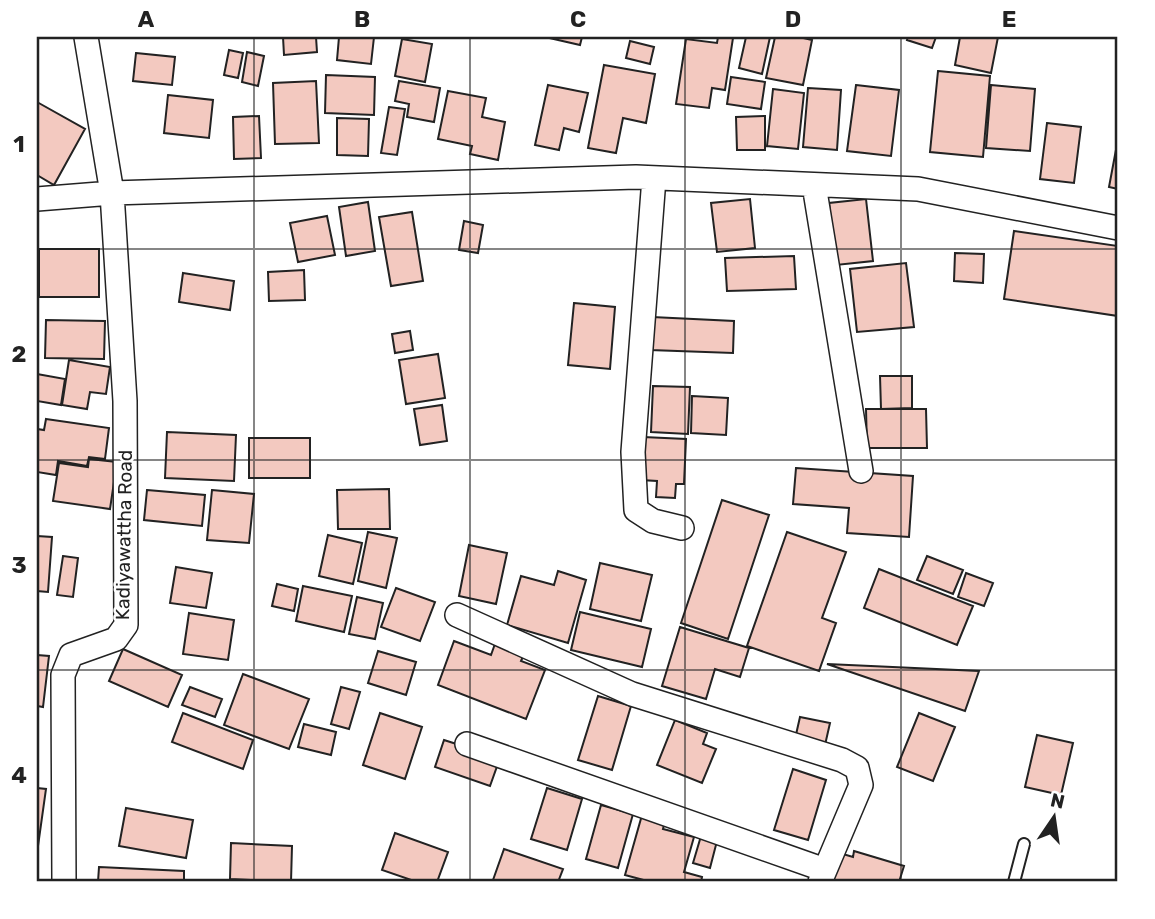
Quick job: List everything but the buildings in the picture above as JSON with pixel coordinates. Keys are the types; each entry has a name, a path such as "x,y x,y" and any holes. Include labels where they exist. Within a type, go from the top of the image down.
{"street":[{"path":"86,37 112,193"},
{"path":"654,178 633,452 636,510 653,521 682,528"},
{"path":"37,199 112,193 654,178 918,189 1118,228"},
{"path":"814,185 861,471"},
{"name":"Kadiyawattha Road","path":"64,882 64,675 71,655 116,639 126,625 125,401 112,193"},
{"path":"457,615 632,694 842,760 858,768 861,786 822,876 467,744"}],"lane":[{"path":"1014,882 1024,844"}]}
